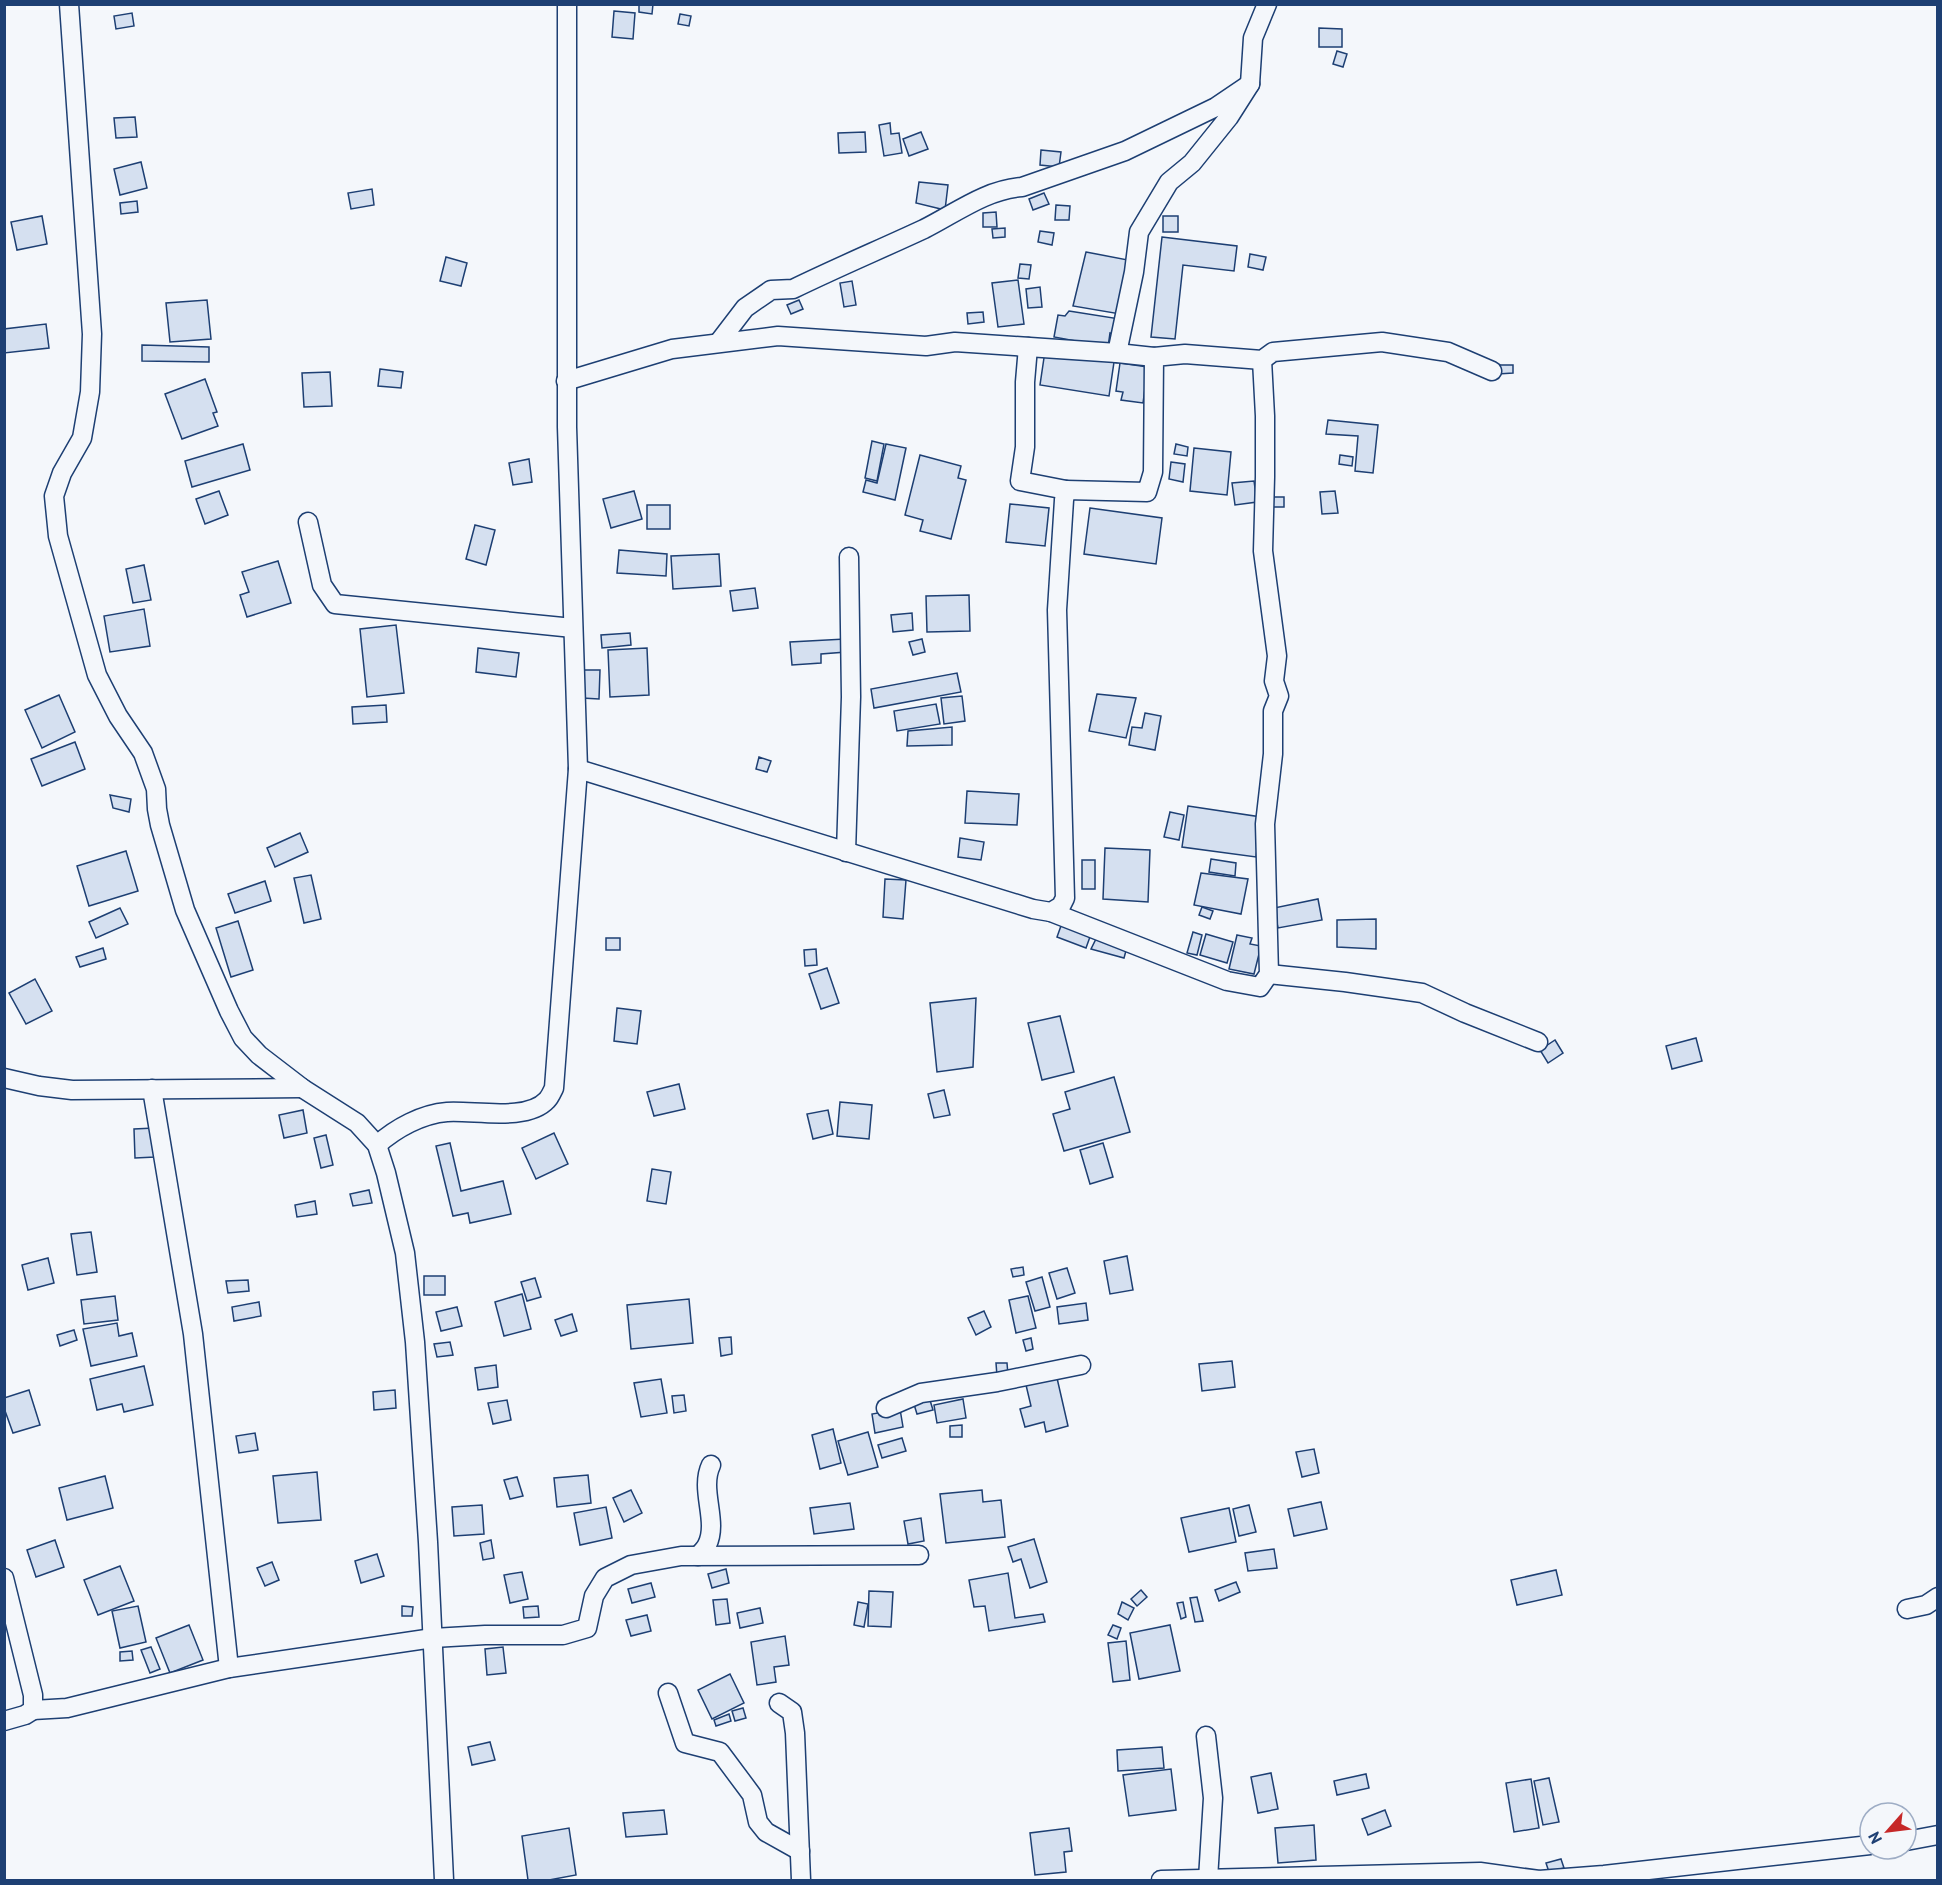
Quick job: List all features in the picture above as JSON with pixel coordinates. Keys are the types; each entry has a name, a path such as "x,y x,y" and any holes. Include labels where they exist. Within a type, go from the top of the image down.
{"street":[{"path":"69,4 92,334 90,392 82,438 62,473 54,496 58,536 97,675 118,716 143,753 156,789 160,825 185,910 243,1038 259,1055 302,1088 357,1124 377,1145 405,1253 415,1342 433,1638 444,1881"},
{"path":"377,1145 391,1132 446,1112 515,1113 531,1109 547,1101 554,1088 578,769 566,381 567,4"},
{"path":"1117,353 1134,272 1139,232 1168,182 1192,163 1229,117 1250,84 1253,38 1267,4"},
{"path":"719,342 745,308 771,290 793,289 1005,188 1022,187 1125,151 1216,108 1250,84"},
{"path":"566,381 672,349 778,336 926,346 955,342 1154,357 1185,354 1262,360 1273,352 1382,342 1448,352 1491,371"},
{"path":"1028,347 1025,382 1025,447 1020,481 1066,490 1147,492 1153,472 1154,357"},
{"path":"578,769 1033,909 1051,912 1227,981 1260,987 1269,974 1265,824 1273,754 1274,711 1279,696 1274,681 1277,656 1263,551 1265,466 1262,360"},
{"path":"1051,912 1061,906 1065,898 1057,610 1066,490"},
{"path":"308,522 322,585 335,604 573,628"},
{"path":"846,852 851,698 849,557"},
{"path":"1269,974 1422,993 1538,1042"},
{"path":"4,1078 72,1090 302,1088"},
{"path":"152,1089 193,1334 229,1668"},
{"path":"886,1408 921,1394 1081,1365"},
{"path":"699,1556 708,1544 709,1537 706,1476 711,1465"},
{"path":"4,1721 26,1715 33,1710 67,1708 229,1668 433,1638 563,1635 587,1628 594,1596 604,1578 631,1565 681,1556 919,1555"},
{"path":"4,1578 33,1695 33,1710"},
{"path":"1907,1609 1926,1605 1938,1597"},
{"path":"668,1693 685,1743 720,1752 752,1795 758,1822 766,1832 800,1851"},
{"path":"778,1703 792,1712 795,1733 801,1881"},
{"path":"1206,1736 1213,1798 1208,1879"},
{"path":"1918,1839 1938,1835"},
{"path":"1161,1881 1480,1872 1539,1880 1604,1875 1858,1846"}],"building":[{"path":"639,4 653,4 652,14 639,12"},
{"path":"614,11 635,13 633,39 612,37"},
{"path":"132,13 134,26 116,29 114,16"},
{"path":"680,14 691,16 689,26 678,24"},
{"path":"1319,28 1342,29 1342,47 1319,47"},
{"path":"1337,51 1347,54 1343,67 1333,64"},
{"path":"135,117 137,137 116,138 114,118"},
{"path":"890,123 891,134 899,133 902,153 884,156 879,125"},
{"path":"865,132 866,152 839,153 838,133"},
{"path":"921,132 928,149 909,156 903,139"},
{"path":"1041,150 1061,152 1059,167 1040,165"},
{"path":"141,162 147,188 120,195 114,169"},
{"path":"919,182 948,185 945,210 916,203"},
{"path":"372,189 374,205 351,209 348,193"},
{"path":"1044,193 1049,204 1033,210 1029,199"},
{"path":"137,201 138,212 121,214 120,203"},
{"path":"1056,205 1070,206 1069,220 1055,220"},
{"path":"996,212 997,227 983,227 983,213"},
{"path":"42,216 47,244 17,250 11,222"},
{"path":"1163,216 1178,216 1178,232 1163,232"},
{"path":"1005,228 1005,237 993,238 992,229"},
{"path":"1040,231 1054,233 1052,245 1038,242"},
{"path":"1162,237 1237,246 1234,271 1183,265 1175,339 1151,337"},
{"path":"1086,252 1128,260 1120,314 1073,306"},
{"path":"1250,254 1266,257 1263,270 1248,267"},
{"path":"446,257 467,263 461,286 440,281"},
{"path":"1020,264 1031,265 1029,279 1018,278"},
{"path":"1018,280 1024,324 998,327 992,283"},
{"path":"852,281 856,305 844,307 840,283"},
{"path":"1040,287 1042,307 1028,308 1026,289"},
{"path":"207,300 211,339 170,342 166,303"},
{"path":"799,300 803,309 791,314 787,305"},
{"path":"1069,311 1120,319 1117,335 1110,333 1108,347 1054,337 1058,315 1065,316"},
{"path":"983,312 984,322 968,324 967,313"},
{"path":"46,324 49,348 4,353 4,329"},
{"path":"142,345 209,347 209,362 142,361"},
{"path":"1045,351 1114,362 1109,396 1040,385"},
{"path":"1120,363 1148,367 1143,403 1121,400 1123,392 1116,391"},
{"path":"1498,365 1513,365 1513,373 1498,374"},
{"path":"380,369 403,372 401,388 378,386"},
{"path":"330,372 332,406 304,407 302,373"},
{"path":"205,379 217,412 213,413 218,426 182,439 165,394"},
{"path":"1328,420 1378,425 1373,473 1355,471 1358,436 1326,434"},
{"path":"872,441 884,444 877,481 865,478"},
{"path":"243,444 250,470 192,487 185,461"},
{"path":"886,444 906,448 895,500 863,492 866,480 877,483"},
{"path":"1176,444 1188,447 1187,456 1174,454"},
{"path":"1194,448 1231,452 1227,495 1190,491"},
{"path":"920,455 961,466 958,478 966,480 951,539 920,531 923,520 905,515"},
{"path":"1340,455 1353,457 1352,466 1339,464"},
{"path":"529,459 532,482 513,485 509,463"},
{"path":"1171,462 1185,464 1183,482 1169,479"},
{"path":"1254,481 1257,502 1235,505 1232,483"},
{"path":"219,491 228,515 205,524 196,499"},
{"path":"634,491 642,519 611,528 603,499"},
{"path":"1335,491 1338,513 1322,514 1320,492"},
{"path":"1272,497 1284,497 1284,507 1273,507"},
{"path":"1010,504 1049,508 1045,546 1006,542"},
{"path":"647,505 670,505 670,529 647,529"},
{"path":"1090,508 1162,518 1156,564 1084,554"},
{"path":"475,525 495,530 486,565 466,559"},
{"path":"619,550 667,554 666,576 617,573"},
{"path":"719,554 721,586 673,589 671,556"},
{"path":"278,561 291,603 247,617 240,595 249,592 242,572"},
{"path":"144,565 151,600 133,603 126,569"},
{"path":"755,588 758,608 733,611 730,591"},
{"path":"969,595 970,631 927,632 926,596"},
{"path":"144,609 150,646 110,652 104,616"},
{"path":"912,613 913,630 893,632 891,615"},
{"path":"396,625 404,693 367,697 360,629"},
{"path":"630,633 631,645 602,648 601,635"},
{"path":"845,639 846,652 821,654 821,663 792,665 790,642"},
{"path":"922,639 925,652 913,655 909,642"},
{"path":"478,648 519,653 516,677 476,672"},
{"path":"647,648 649,695 610,697 608,650"},
{"path":"583,670 600,670 599,699 582,698"},
{"path":"957,673 961,692 874,708 871,689"},
{"path":"1097,694 1136,698 1126,738 1089,731"},
{"path":"59,695 75,732 42,748 25,710"},
{"path":"962,696 965,721 944,724 941,698"},
{"path":"936,704 940,724 897,731 894,711"},
{"path":"386,705 387,722 353,724 352,707"},
{"path":"1145,713 1161,716 1155,750 1129,745 1132,727 1142,728"},
{"path":"952,727 952,745 907,746 908,731"},
{"path":"75,742 85,769 42,786 31,759"},
{"path":"759,757 771,761 767,772 756,769"},
{"path":"967,791 1019,794 1017,825 965,823"},
{"path":"110,795 131,799 129,812 113,808"},
{"path":"1188,806 1261,817 1256,857 1182,847"},
{"path":"1170,812 1184,815 1179,840 1164,837"},
{"path":"300,833 308,852 275,867 267,848"},
{"path":"960,838 984,842 981,860 958,857"},
{"path":"1105,848 1150,850 1148,902 1103,899"},
{"path":"126,851 138,891 89,906 77,866"},
{"path":"1211,859 1236,863 1235,876 1209,872"},
{"path":"1082,860 1095,860 1095,889 1082,889"},
{"path":"1201,873 1248,879 1241,914 1194,905"},
{"path":"311,875 321,919 304,923 294,878"},
{"path":"885,879 906,880 903,919 883,917"},
{"path":"265,881 271,901 235,913 228,894"},
{"path":"1318,899 1322,920 1278,928 1274,908"},
{"path":"1202,907 1213,911 1210,919 1199,915"},
{"path":"120,908 128,924 96,938 89,922"},
{"path":"1376,919 1376,949 1337,947 1337,920"},
{"path":"238,921 253,970 231,977 216,928"},
{"path":"1062,923 1091,934 1086,948 1057,937"},
{"path":"1193,932 1202,935 1197,955 1187,953"},
{"path":"1206,934 1233,942 1227,963 1200,955"},
{"path":"1237,935 1252,938 1250,944 1261,946 1254,974 1229,969"},
{"path":"606,938 620,938 620,950 606,950"},
{"path":"1096,939 1127,947 1124,958 1091,949"},
{"path":"103,948 106,959 80,967 76,957"},
{"path":"816,949 817,965 805,966 804,950"},
{"path":"827,968 839,1003 821,1009 809,974"},
{"path":"35,979 52,1011 26,1024 9,993"},
{"path":"976,998 973,1067 937,1072 930,1003"},
{"path":"617,1008 641,1011 637,1044 614,1041"},
{"path":"1060,1016 1074,1072 1042,1080 1028,1023"},
{"path":"1696,1038 1702,1061 1672,1069 1666,1046"},
{"path":"1555,1040 1563,1053 1548,1063 1540,1050"},
{"path":"1114,1077 1130,1132 1064,1151 1053,1114 1070,1109 1065,1092"},
{"path":"679,1084 685,1109 654,1116 647,1092"},
{"path":"944,1090 950,1115 934,1118 928,1094"},
{"path":"840,1102 872,1105 869,1139 837,1136"},
{"path":"303,1110 307,1133 284,1138 279,1115"},
{"path":"828,1110 833,1134 813,1139 807,1114"},
{"path":"154,1128 155,1157 135,1158 134,1129"},
{"path":"554,1133 568,1164 536,1179 522,1148"},
{"path":"326,1135 333,1165 321,1168 314,1138"},
{"path":"450,1143 461,1191 503,1181 511,1214 470,1223 468,1213 453,1216 436,1146"},
{"path":"1103,1143 1113,1177 1090,1184 1080,1150"},
{"path":"652,1169 671,1172 666,1204 647,1201"},
{"path":"369,1190 372,1203 353,1206 350,1194"},
{"path":"315,1201 317,1214 297,1217 295,1205"},
{"path":"91,1232 97,1272 77,1275 71,1234"},
{"path":"1127,1256 1133,1290 1110,1294 1104,1261"},
{"path":"48,1258 54,1283 28,1290 22,1265"},
{"path":"1023,1267 1024,1275 1013,1277 1011,1269"},
{"path":"1067,1268 1075,1293 1057,1299 1049,1273"},
{"path":"424,1276 445,1276 445,1295 424,1295"},
{"path":"1042,1277 1050,1307 1035,1311 1026,1282"},
{"path":"535,1278 541,1297 527,1301 521,1282"},
{"path":"248,1280 249,1291 228,1293 226,1281"},
{"path":"522,1294 531,1329 504,1336 495,1302"},
{"path":"115,1296 118,1320 84,1324 81,1300"},
{"path":"1028,1296 1036,1328 1016,1333 1009,1300"},
{"path":"689,1299 693,1343 631,1349 627,1305"},
{"path":"259,1302 261,1316 234,1321 232,1307"},
{"path":"1086,1303 1088,1320 1059,1324 1057,1307"},
{"path":"457,1307 462,1326 441,1331 436,1312"},
{"path":"984,1311 991,1327 976,1335 968,1318"},
{"path":"572,1314 577,1331 561,1336 555,1320"},
{"path":"117,1323 119,1336 132,1333 137,1356 91,1366 83,1329"},
{"path":"74,1330 77,1340 60,1346 57,1335"},
{"path":"731,1337 732,1354 721,1356 719,1338"},
{"path":"1031,1338 1033,1349 1026,1351 1023,1340"},
{"path":"450,1342 453,1355 437,1357 434,1344"},
{"path":"1232,1361 1235,1387 1202,1391 1199,1364"},
{"path":"996,1363 1007,1363 1008,1375 997,1376"},
{"path":"496,1365 498,1387 478,1390 475,1368"},
{"path":"144,1366 153,1405 124,1412 122,1404 97,1410 90,1379"},
{"path":"1057,1378 1068,1426 1046,1432 1044,1422 1025,1427 1020,1409 1031,1406 1026,1385"},
{"path":"661,1379 667,1413 641,1417 634,1383"},
{"path":"29,1390 40,1425 13,1433 4,1408 4,1398"},
{"path":"395,1390 396,1408 374,1410 373,1392"},
{"path":"684,1395 686,1411 674,1413 672,1396"},
{"path":"929,1397 933,1410 917,1414 913,1401"},
{"path":"963,1399 966,1418 937,1423 934,1405"},
{"path":"507,1400 511,1420 493,1424 488,1403"},
{"path":"900,1409 903,1427 875,1433 872,1414"},
{"path":"962,1425 962,1437 950,1437 950,1426"},
{"path":"833,1429 841,1463 820,1469 812,1435"},
{"path":"868,1432 878,1467 848,1475 838,1441"},
{"path":"255,1433 258,1450 239,1453 236,1436"},
{"path":"902,1438 906,1451 882,1458 878,1445"},
{"path":"1314,1449 1319,1473 1302,1477 1296,1452"},
{"path":"317,1472 321,1520 278,1523 273,1476"},
{"path":"588,1475 591,1503 557,1507 554,1478"},
{"path":"105,1476 113,1508 67,1520 59,1488"},
{"path":"517,1477 523,1496 510,1499 504,1480"},
{"path":"631,1490 642,1513 624,1522 613,1498"},
{"path":"982,1490 983,1502 1001,1500 1005,1537 946,1543 940,1494"},
{"path":"1321,1502 1327,1529 1294,1536 1288,1509"},
{"path":"850,1503 854,1529 814,1534 810,1508"},
{"path":"482,1505 484,1534 454,1536 452,1507"},
{"path":"1249,1505 1256,1532 1239,1536 1233,1509"},
{"path":"606,1507 612,1538 580,1545 574,1513"},
{"path":"1229,1508 1236,1542 1189,1552 1181,1518"},
{"path":"921,1518 924,1541 908,1544 904,1521"},
{"path":"1034,1539 1047,1582 1030,1588 1021,1559 1013,1562 1008,1547"},
{"path":"55,1540 64,1567 36,1577 27,1550"},
{"path":"491,1540 494,1558 483,1560 480,1543"},
{"path":"1274,1549 1277,1568 1248,1571 1245,1553"},
{"path":"377,1554 384,1576 361,1583 355,1561"},
{"path":"272,1562 279,1580 265,1586 257,1568"},
{"path":"120,1566 134,1601 98,1615 84,1580"},
{"path":"726,1569 729,1583 712,1588 708,1574"},
{"path":"1556,1570 1562,1595 1517,1605 1511,1580"},
{"path":"522,1572 528,1599 510,1603 504,1575"},
{"path":"1008,1573 1015,1618 1043,1614 1045,1622 989,1631 985,1606 974,1607 969,1580"},
{"path":"1236,1582 1240,1592 1219,1601 1215,1590"},
{"path":"651,1583 655,1597 632,1603 628,1589"},
{"path":"1141,1590 1147,1597 1137,1606 1131,1599"},
{"path":"869,1591 893,1592 891,1627 868,1626"},
{"path":"1197,1597 1203,1621 1195,1622 1190,1598"},
{"path":"727,1599 730,1623 716,1625 713,1600"},
{"path":"858,1602 868,1604 864,1627 854,1625"},
{"path":"1122,1602 1134,1608 1128,1620 1118,1614"},
{"path":"1183,1602 1186,1617 1181,1619 1177,1603"},
{"path":"138,1606 146,1642 120,1648 112,1611"},
{"path":"402,1606 413,1607 412,1616 402,1616"},
{"path":"538,1606 539,1617 524,1618 523,1607"},
{"path":"760,1608 763,1623 740,1628 737,1613"},
{"path":"647,1615 651,1631 631,1636 626,1620"},
{"path":"189,1625 203,1660 170,1673 156,1638"},
{"path":"1113,1625 1121,1628 1117,1639 1108,1635"},
{"path":"1170,1625 1180,1671 1139,1679 1130,1633"},
{"path":"785,1636 789,1665 774,1667 776,1682 757,1685 751,1642"},
{"path":"1126,1641 1130,1680 1113,1682 1108,1643"},
{"path":"151,1647 160,1669 150,1673 141,1650"},
{"path":"503,1647 506,1673 487,1675 485,1649"},
{"path":"132,1651 133,1660 120,1661 120,1652"},
{"path":"730,1674 744,1703 712,1719 698,1690"},
{"path":"743,1708 746,1718 735,1721 732,1711"},
{"path":"729,1714 731,1721 716,1726 714,1720"},
{"path":"490,1742 495,1760 472,1765 468,1747"},
{"path":"1162,1747 1164,1768 1118,1771 1117,1750"},
{"path":"1171,1769 1176,1810 1129,1816 1123,1775"},
{"path":"1271,1773 1278,1809 1258,1813 1251,1777"},
{"path":"1366,1774 1369,1788 1337,1795 1334,1781"},
{"path":"1549,1778 1559,1822 1543,1825 1534,1781"},
{"path":"1531,1779 1539,1828 1514,1832 1506,1783"},
{"path":"664,1810 667,1834 626,1837 623,1813"},
{"path":"1385,1810 1391,1826 1368,1835 1362,1819"},
{"path":"1314,1825 1316,1860 1278,1863 1275,1828"},
{"path":"569,1828 576,1875 549,1880 528,1880 522,1836"},
{"path":"1069,1828 1072,1851 1064,1852 1066,1872 1035,1875 1030,1833"},
{"path":"1561,1859 1564,1868 1549,1872 1546,1863"}]}
